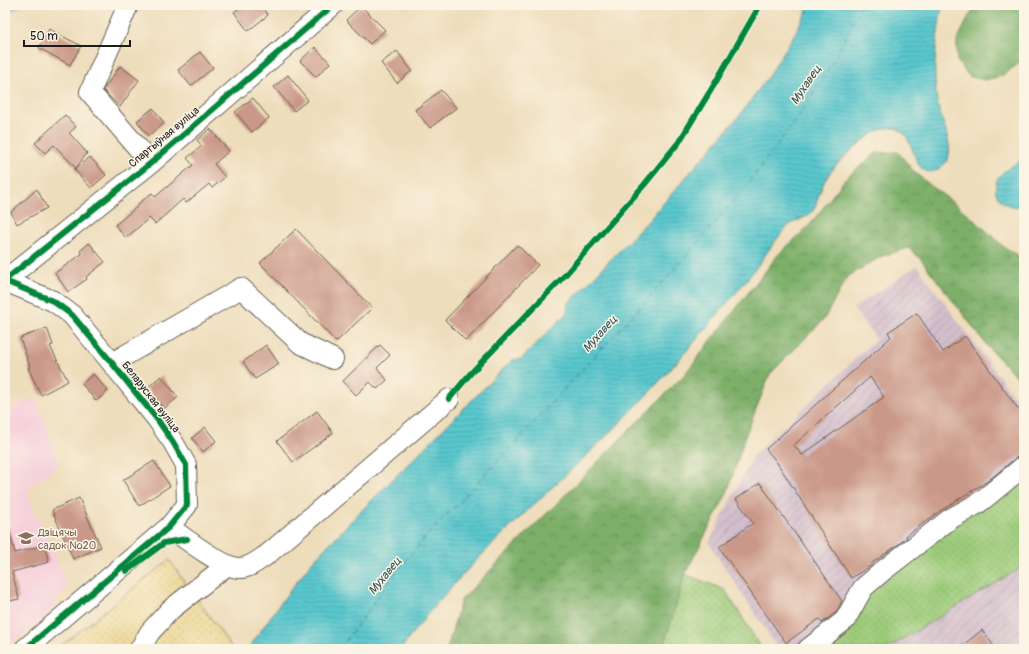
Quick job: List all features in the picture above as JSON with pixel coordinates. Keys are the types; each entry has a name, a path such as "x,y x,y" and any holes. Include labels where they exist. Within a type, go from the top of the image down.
{"street":[{"path":"128,5 90,92 151,162"},
{"name":"Спартыўная вуліца","path":"5,281 151,162 333,5"},
{"name":"Беларуская вуліца","path":"5,281 53,301 72,314 161,425 173,442 186,466 188,506 169,527 25,649"},
{"path":"112,363 241,288 300,343 333,359"},
{"path":"169,527 226,566 238,568 252,565 268,554 449,399"},
{"path":"808,649 845,620 863,588 884,570 950,520 977,504 1024,466"},
{"path":"140,649 150,632 170,610 226,566"}],"shaded area":[{"path":"5,5 24,5 5,16"},
{"path":"917,266 1024,410 1024,475 818,649 778,649 709,543 753,456 876,339 853,308"},
{"name":"Дзіцячы садок №20","path":"36,398 59,464 26,491 68,585 59,595 51,612 5,649 5,410"},
{"path":"1024,566 1024,649 886,649 914,632"}],"green space":[{"path":"977,5 1024,5 1024,57 1018,64 1001,76 985,80 969,76 957,61 957,41 969,16"},
{"path":"898,152 915,173 970,216 1004,247 1024,259 1024,384 989,348 920,258 909,248 882,256 847,277 824,319 770,374 746,434 727,493 685,574 663,649 447,649 461,600 685,374 778,255 809,226 846,178 876,153"},
{"path":"1024,475 1024,566 886,649 818,649 878,583"},
{"path":"685,574 725,590 762,649 663,649"}],"sand":[{"path":"169,560 233,649 57,649"}],"water":[{"name":"Мухавец","path":"810,5 942,5 938,30 935,80 938,106 949,143 949,156 945,163 935,171 928,172 922,169 918,164 906,135 899,130 892,128 884,128 876,132 849,152 837,164 827,178 812,212 787,227 749,277 666,374 607,435 514,523 455,583 427,615 401,649 248,649 311,563 512,360 521,359 567,313 568,304 650,219 740,115 768,77 793,37"},
{"path":"1019,162 1024,162 1024,205 1012,206 1002,201 998,197 995,186 1001,174"}],"building":[{"path":"244,5 260,5 268,15 248,31 234,12"},
{"path":"361,6 385,30 370,44 346,20"},
{"path":"49,29 81,46 70,65 39,48"},
{"path":"315,47 330,63 316,77 300,61"},
{"path":"397,51 412,71 397,83 381,63"},
{"path":"200,52 213,68 191,86 178,70"},
{"path":"120,66 139,80 120,107 103,90"},
{"path":"288,75 308,100 294,111 274,87"},
{"path":"441,90 456,108 430,128 415,110"},
{"path":"253,98 269,118 252,132 235,112"},
{"path":"153,108 164,123 148,136 137,121"},
{"path":"65,115 76,127 69,133 87,153 76,168 54,145 45,153 35,143"},
{"path":"210,129 229,151 214,164 225,177 212,188 209,184 186,203 183,199 155,224 149,218 126,238 115,225 152,193 155,197 193,165 187,158 202,146 197,140"},
{"path":"90,157 106,175 91,188 74,169"},
{"path":"37,189 47,208 17,224 11,212"},
{"path":"296,229 372,308 336,342 260,263"},
{"path":"89,243 105,262 86,277 87,279 68,292 55,273 82,254 80,251"},
{"path":"517,245 538,265 466,341 445,320"},
{"path":"917,313 943,352 965,336 1024,417 1024,455 1017,457 989,480 940,511 906,536 907,538 871,564 872,565 851,578 776,461 766,449 891,337 888,332","holes":["870,377 884,397 802,455 794,445"]},
{"path":"47,328 53,345 50,346 68,381 41,395 28,368 30,367 20,338"},
{"path":"266,345 279,364 255,379 243,362"},
{"path":"380,345 390,355 377,368 387,380 377,389 370,382 356,395 343,381"},
{"path":"93,374 108,391 96,401 82,384"},
{"path":"161,376 178,397 164,409 147,388"},
{"path":"317,411 333,433 293,462 277,441"},
{"path":"205,427 216,441 203,452 192,438"},
{"path":"154,461 170,486 139,506 123,480"},
{"path":"760,483 842,601 836,612 822,623 819,619 786,643 719,547 753,523 736,499"},
{"path":"79,498 101,547 73,559 52,510"},
{"path":"9,529 15,553 44,545 49,562 12,572 19,599 5,602 5,530"},
{"path":"982,630 996,649 958,649"}],"ferry route":[{"path":"340,649 393,576 423,540 503,456 683,260 747,185 795,121 835,59 861,5"}],"cycle path":[{"path":"5,280 151,163 333,5"},
{"path":"449,399 470,374 565,275 644,185 679,142 760,5"},
{"path":"5,281 53,301 72,315 157,419 173,442 186,465 187,505 169,527 25,649"},
{"path":"126,571 164,543 187,539"}],"place":[{"name":"Дзіцячы садок №20","path":"26,538"}]}
